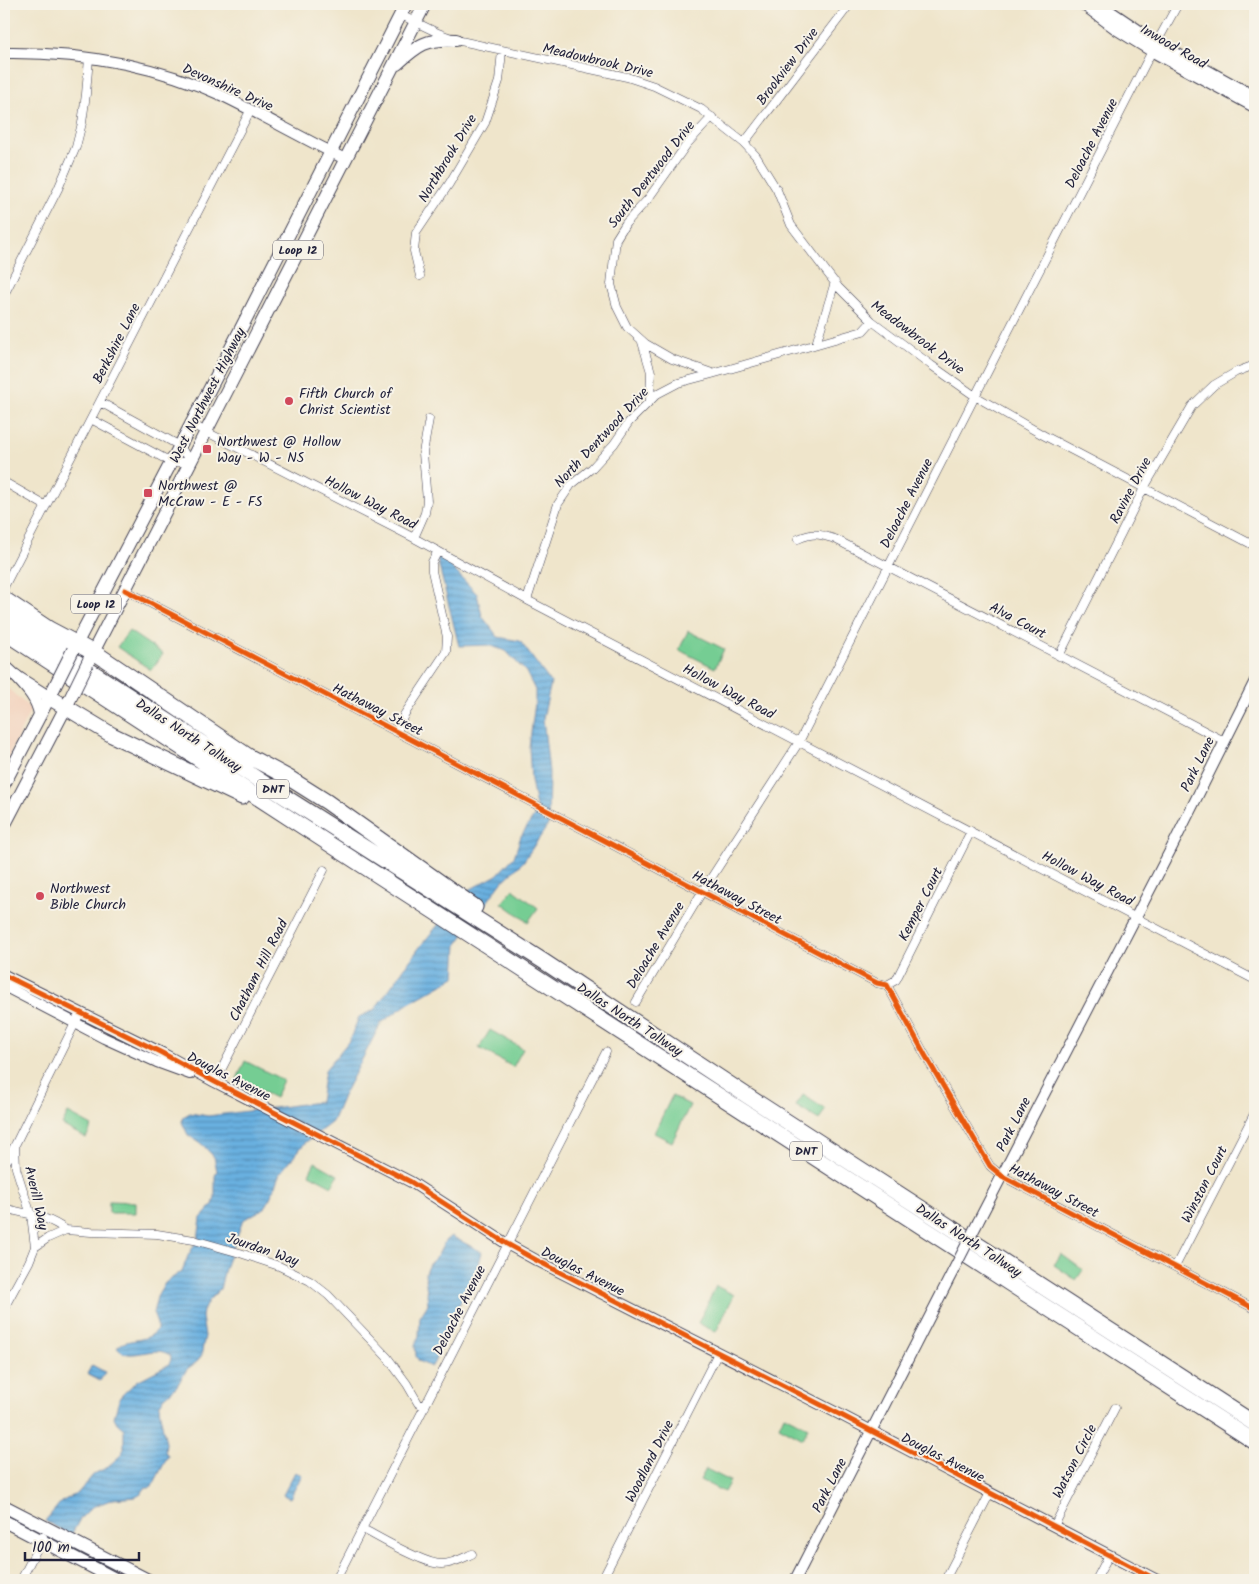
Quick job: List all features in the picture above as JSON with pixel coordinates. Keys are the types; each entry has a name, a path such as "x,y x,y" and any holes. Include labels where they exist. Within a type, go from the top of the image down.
{"highway":[{"path":"4,599 220,739 295,781 327,802 466,900 543,961"},
{"name":"Dallas North Tollway","path":"4,615 543,961 748,1097 1255,1424"},
{"name":"Dallas North Tollway","path":"4,632 1255,1442"},
{"path":"51,693 112,735 297,823"}],"main road":[{"name":"West Northwest Highway","path":"4,826 425,4"},
{"name":"Inwood Road","path":"1083,4 1118,30 1255,97"},
{"name":"Inwood Road","path":"1099,4 1154,47 1255,107"},
{"name":"West Northwest Highway","path":"4,784 74,646 180,446 403,9"},
{"path":"392,69 421,44 441,39 456,40"},
{"path":"4,665 32,693 40,714"},
{"path":"16,676 51,693"},
{"path":"4,1506 148,1580"},
{"path":"4,1521 117,1580"}],"street":[{"name":"Brookview Drive","path":"744,143 850,4"},
{"name":"Deloache Avenue","path":"636,1002 702,892 799,742 1154,47 1178,4"},
{"name":"Meadowbrook Drive","path":"403,9 415,22 456,40 636,80 675,95 701,109 744,143 756,156 777,190 791,225 835,282 872,321 975,396 1043,435 1255,546"},
{"name":"Northbrook Drive","path":"420,276 414,251 416,233 449,184 485,123 499,81 502,51"},
{"name":"Devonshire Drive","path":"4,52 31,52 89,58 145,69 177,78 224,96 345,159"},
{"path":"4,294 58,189 76,147 82,123 89,58"},
{"name":"Berkshire Lane","path":"4,587 250,111"},
{"name":"South Dentwood Drive","path":"712,117 687,144 648,199 626,223 616,239 611,284 617,307 627,327 641,340 672,359 713,374"},
{"path":"816,344 835,282"},
{"name":"North Dentwood Drive","path":"527,600 558,504 571,485 592,468 614,444 628,422 657,394 678,383 863,331 872,321"},
{"path":"641,340 651,372 650,401"},
{"name":"Ravine Drive","path":"1059,656 1144,488 1192,406 1214,385 1236,372 1255,365"},
{"path":"100,402 180,446 190,462"},
{"path":"91,419 171,462 190,462"},
{"path":"414,538 425,513 427,501 423,453 429,419"},
{"name":"Hollow Way Road","path":"191,424 414,538 527,600 1255,980"},
{"path":"4,482 46,506"},
{"name":"Alva Court","path":"798,539 812,534 821,534 835,539 1224,741"},
{"path":"396,732 404,715 446,652 447,637 432,571 432,562 438,551"},
{"name":"Hathaway Street","path":"125,590 878,984 887,985 925,1055 990,1166 1002,1176 1255,1310"},
{"name":"Park Lane","path":"795,1580 1136,917 1255,681"},
{"name":"Kemper Court","path":"887,985 896,980 970,831"},
{"name":"Chatham Hill Road","path":"215,1082 324,870"},
{"name":"Douglas Avenue","path":"4,975 78,1018"},
{"name":"Douglas Avenue","path":"4,986 78,1018 215,1082 417,1185 507,1244 547,1266 1157,1580"},
{"name":"Averill Way","path":"4,1166 78,1018"},
{"name":"Deloache Avenue","path":"336,1580 606,1052"},
{"name":"Winston Court","path":"1175,1268 1255,1112"},
{"name":"Averill Way","path":"4,1308 35,1247 31,1215 16,1168 15,1145"},
{"name":"Jourdan Way","path":"4,1208 43,1217 55,1222 66,1230 157,1234 194,1240 279,1266 320,1288 387,1357 403,1378 418,1403 425,1407"},
{"path":"35,1247 48,1238 66,1230"},
{"name":"Woodland Drive","path":"602,1580 718,1353"},
{"name":"Watson Circle","path":"1054,1526 1115,1408"},
{"path":"945,1580 990,1493"},
{"path":"21,1580 48,1529"},
{"path":"363,1529 428,1563 442,1564 472,1554"},
{"path":"1096,1580 1109,1555"}],"shaded area":[{"path":"4,685 31,709 4,766"}],"green space":[{"path":"129,631 163,654 151,670 117,647"},
{"path":"688,631 724,649 715,668 679,650"},
{"path":"513,889 538,908 528,922 502,903"},
{"path":"490,1030 523,1049 513,1067 479,1048"},
{"path":"245,1061 283,1080 275,1098 237,1079"},
{"path":"803,1095 825,1109 819,1120 796,1106"},
{"path":"672,1096 690,1105 672,1142 654,1133"},
{"path":"68,1113 92,1126 86,1138 62,1125"},
{"path":"315,1162 338,1175 332,1186 309,1174"},
{"path":"109,1201 136,1202 136,1213 109,1213"},
{"path":"1061,1254 1083,1270 1076,1280 1054,1265"},
{"path":"716,1286 734,1295 716,1332 698,1323"},
{"path":"784,1415 808,1427 803,1439 779,1426"},
{"path":"706,1469 730,1481 724,1492 700,1480"}],"water":[{"path":"435,550 477,594 482,616 498,637 520,641 551,683 543,718 549,772 548,825 523,862 500,884 457,944 455,977 409,1003 381,1023 343,1096 332,1122 305,1143 280,1173 270,1198 263,1209 243,1220 225,1268 220,1289 208,1301 203,1311 205,1336 201,1356 198,1361 187,1369 177,1386 164,1398 159,1406 166,1443 165,1451 168,1456 153,1485 145,1488 136,1497 113,1499 92,1507 80,1519 71,1535 45,1521 61,1502 78,1493 94,1474 106,1468 120,1456 124,1449 124,1429 117,1423 114,1417 120,1397 137,1381 168,1365 171,1360 171,1356 164,1352 129,1354 117,1348 125,1343 147,1337 157,1330 153,1313 157,1297 165,1283 182,1271 198,1239 201,1218 213,1205 217,1171 214,1157 203,1145 188,1135 182,1122 183,1117 190,1113 208,1116 320,1102 325,1070 349,1041 359,1017 374,1010 422,944 467,891 497,875 514,857 521,836 537,812 531,780 529,747 535,690 526,672 506,651 488,645 459,646"},
{"path":"451,1236 482,1252 477,1271 444,1333 445,1336 437,1357 431,1367 419,1361 416,1356 415,1346 419,1336 420,1317 428,1304 425,1273 445,1241"},
{"path":"92,1365 105,1372 100,1381 87,1374"},
{"path":"295,1472 302,1475 290,1498 283,1495"}],"cycle path":[{"path":"125,590 877,983 887,985 925,1055 990,1166 1002,1176 1255,1309"},
{"path":"4,975 162,1053 411,1182 507,1244 536,1260 839,1414 1157,1580"}],"place":[{"name":"Fifth Church of Christ Scientist","path":"289,401"},
{"name":"Northwest @ Hollow Way - W - NS","path":"207,449"},
{"name":"Northwest @ McCraw - E - FS","path":"148,493"},
{"name":"Northwest Bible Church","path":"40,896"}]}
